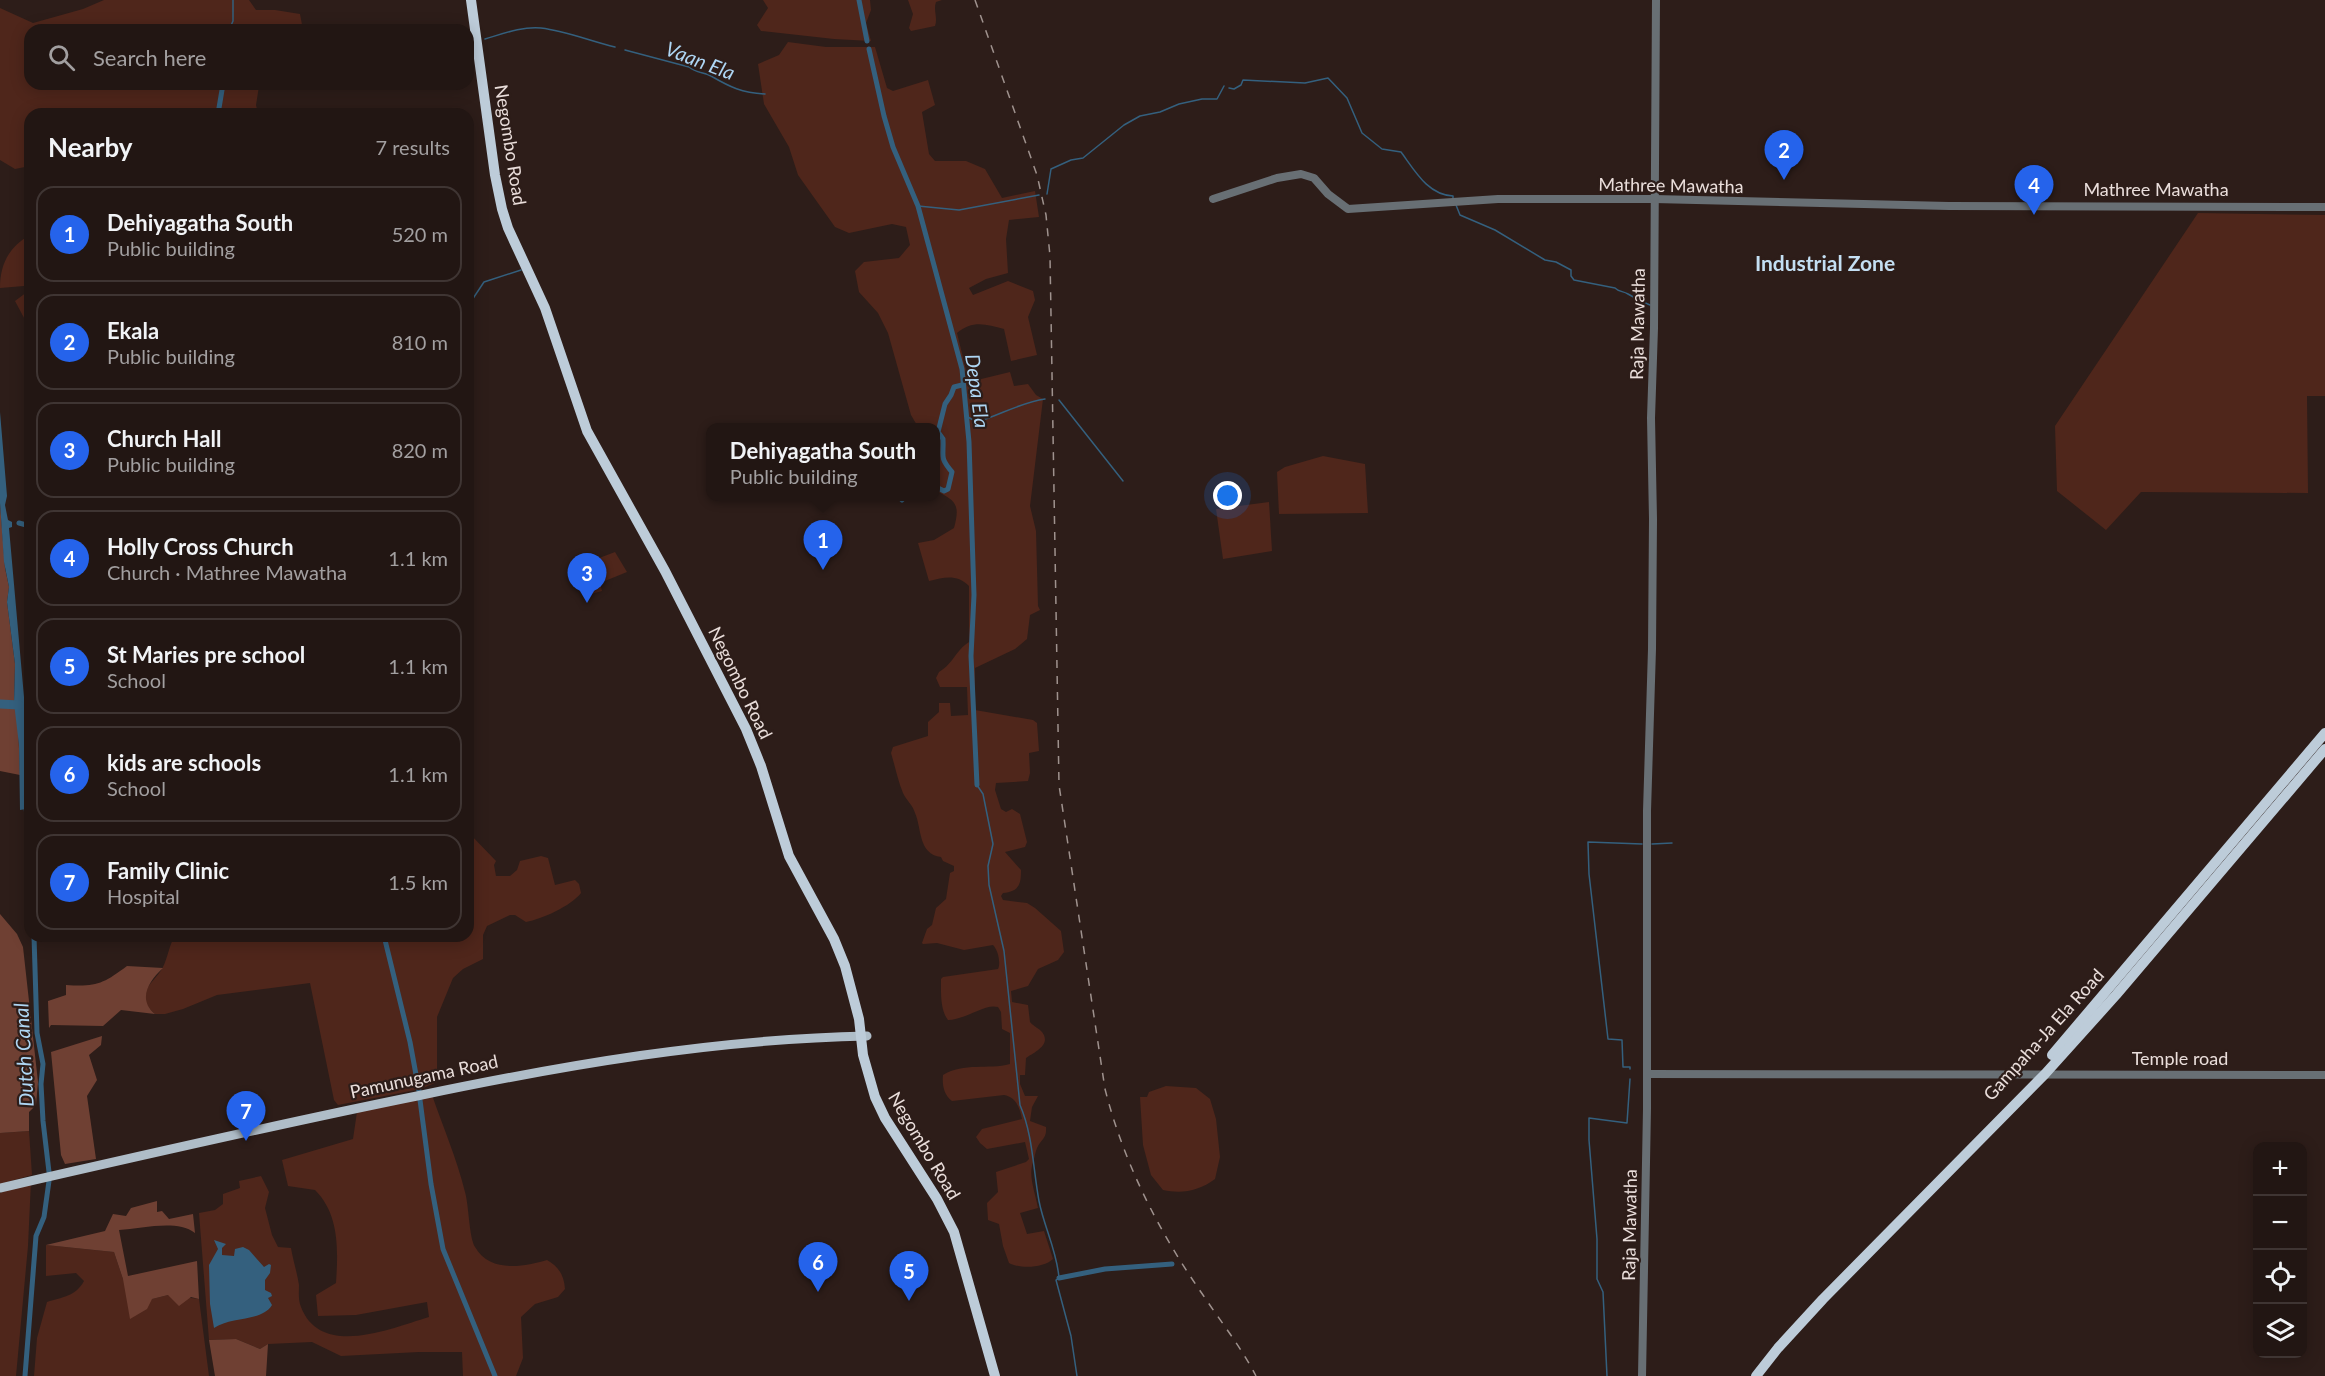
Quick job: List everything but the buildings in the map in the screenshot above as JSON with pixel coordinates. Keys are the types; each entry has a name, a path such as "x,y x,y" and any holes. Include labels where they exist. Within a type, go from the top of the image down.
{"highway":[{"name":"Negombo Road","path":"471,0 496,182 508,228 545,308 587,431 665,571 746,729 761,766 789,856 834,939 845,966 875,1084 891,1116 932,1179 958,1230 1001,1376"},
{"name":"Negombo Road","path":"477,0 503,190 514,227 555,318 596,438 703,633 757,740 796,857 845,946 859,991 870,1086 885,1118 938,1199 951,1226 962,1255 995,1376"},
{"name":"Gampaha-Ja Ela Road","path":"2040,1074 2325,734"},
{"name":"Gampaha-Ja Ela Road","path":"1756,1376 1778,1348 1882,1237 2116,995 2325,749"}],"main road":[{"name":"Pamunugama Road","path":"0,1188 271,1126 523,1074 683,1050 765,1041 864,1036"}],"street":[{"name":"Raja Mawatha","path":"1642,1376 1647,1074 1647,811 1652,649 1651,418 1654,328 1656,0"},
{"name":"Mathree Mawatha","path":"1213,199 1277,178 1301,174 1314,178 1348,209 1498,199 1654,199 1949,206 2325,207"},
{"name":"Temple road","path":"1647,1074 2325,1075"}],"shaded area":[{"path":"104,0 249,0 256,10 300,14 302,24 24,24 24,90 258,90 257,108 24,108 24,167 15,169 0,160 0,8 33,23 83,9"},
{"path":"763,0 870,0 871,10 866,23 871,41 761,31 757,25 768,8"},
{"path":"908,0 942,0 936,2 935,26 911,31 909,28 913,14"},
{"path":"788,42 826,47 875,47 887,88 893,91 928,80 935,105 922,112 929,154 935,161 966,161 985,169 1002,198 1035,191 1039,217 1009,220 1006,239 1008,273 986,279 969,288 973,295 1008,281 1033,291 1035,300 1028,317 1037,355 1011,361 1004,329 974,325 957,333 969,382 1010,372 1014,386 1028,384 1036,395 1043,399 1030,506 1036,531 1040,610 1030,615 1027,639 1015,649 975,668 975,710 1033,720 1037,723 1039,751 1029,753 1028,781 996,783 995,790 1001,809 1006,812 1012,809 1020,814 1027,842 1025,847 1005,852 1021,870 1021,875 1016,889 1003,893 1001,896 1003,900 1027,903 1061,931 1064,952 1058,960 1038,969 1028,986 1011,991 1012,1002 1028,1005 1030,1022 1045,1037 1041,1048 1026,1058 1025,1075 1020,1075 1020,1084 1025,1096 1038,1096 1032,1107 1030,1121 1046,1127 1045,1137 1036,1150 1031,1171 1038,1208 1020,1213 1027,1234 1044,1231 1053,1259 1038,1266 1019,1266 1009,1263 999,1224 988,1220 987,1203 998,1192 996,1172 1029,1159 1025,1142 987,1149 976,1137 982,1129 1022,1119 1019,1107 1012,1098 1004,1095 952,1101 945,1093 943,1086 943,1075 951,1071 968,1067 1010,1064 1010,1033 1002,1029 1001,1012 998,1007 987,1007 948,1020 942,1001 941,979 943,977 998,969 998,953 993,945 964,950 937,943 922,943 927,929 932,925 936,908 946,899 950,873 954,871 954,866 928,851 925,846 914,810 901,788 891,753 893,747 928,736 928,722 939,712 939,703 950,703 951,716 968,715 967,687 940,687 936,678 939,672 969,642 969,586 955,578 929,581 918,543 934,540 954,528 956,520 957,514 953,501 940,493 940,423 916,423 911,415 888,333 878,313 859,292 855,271 864,262 899,258 910,245 906,227 892,224 849,233 835,227 798,175 789,147 764,104 758,64 779,55"},
{"path":"2198,213 2325,215 2325,396 2307,396 2308,493 2141,492 2106,530 2057,491 2055,426"},
{"path":"23,240 24,286 0,288 0,279 7,257"},
{"path":"24,294 24,318 15,301"},
{"path":"1323,456 1365,464 1368,513 1279,514 1277,472 1285,467"},
{"path":"1269,502 1272,551 1223,559 1216,509"},
{"path":"0,503 5,568 9,587 7,602 15,664 14,703 18,722 20,775 0,771"},
{"path":"615,552 627,572 600,583 602,591 584,596 581,583 586,581 584,577 599,572 594,560"},
{"path":"474,838 496,861 494,865 496,876 510,876 517,870 520,861 541,856 548,858 555,885 575,880 579,884 581,893 563,907 540,918 526,922 515,915 510,915 487,926 483,935 483,959 463,969 453,978 437,1017 437,1082 421,1089 338,1105 334,1100 310,983 217,995 183,1009 155,1014 148,1007 145,994 163,967 171,943 474,942"},
{"path":"0,914 17,934 23,947 38,1082 36,1105 29,1112 29,1131 0,1133"},
{"path":"127,966 163,968 147,990 147,1002 155,1014 121,1010 103,1026 51,1025 49,1028 48,1001 66,995 66,985 99,983"},
{"path":"102,1036 101,1045 89,1055 97,1080 87,1096 96,1159 65,1164 61,1155 51,1052"},
{"path":"1166,1086 1196,1088 1210,1099 1216,1119 1220,1157 1215,1179 1190,1190 1177,1192 1163,1190 1151,1175 1143,1145 1140,1097 1147,1097 1149,1092"},
{"path":"432,1095 462,1180 471,1236 475,1247 489,1261 508,1266 528,1265 547,1260 558,1269 563,1280 565,1289 558,1297 535,1304 521,1317 523,1358 516,1376 463,1376 462,1352 341,1356 312,1342 268,1344 260,1349 236,1339 209,1340 199,1213 215,1210 223,1204 223,1194 240,1188 239,1181 261,1176 269,1192 265,1208 272,1235 278,1247 291,1248 299,1285 300,1304 311,1323 324,1332 341,1336 359,1336 429,1317 427,1302 356,1315 318,1316 316,1295 336,1283 336,1234 329,1211 315,1190 288,1186 282,1160 353,1139 357,1112"},
{"path":"29,1131 32,1175 0,1184 0,1133"},
{"path":"31,1181 28,1246 16,1376 0,1376 0,1193"},
{"path":"157,1201 157,1212 162,1211 169,1219 193,1214 195,1233 178,1226 119,1230 128,1276 197,1261 199,1299 191,1297 179,1306 168,1295 152,1299 147,1309 130,1319 123,1279 114,1252 46,1245 105,1231 113,1214 126,1216 131,1208"},
{"path":"46,1245 114,1252 123,1279 152,1299 168,1295 199,1299 209,1376 34,1376 37,1338 47,1302 73,1293 84,1281 76,1273 46,1276"},
{"path":"236,1339 260,1349 268,1344 266,1376 215,1376 209,1340"}],"water":[{"path":"0,412 7,496 5,505 8,520 12,522 12,527 9,528 24,697 24,809 20,810 19,745 14,703 15,664 7,602 9,587 4,562 0,503"},
{"path":"214,1240 226,1244 222,1248 222,1255 234,1256 235,1249 243,1247 249,1250 264,1267 271,1265 270,1273 265,1280 265,1290 271,1293 272,1296 268,1298 272,1305 254,1317 221,1324 214,1328 210,1304 209,1265 218,1249"}],"waterway":[{"name":"Vaan Ela","path":"232,24 233,0"},
{"name":"Depa Ela","path":"859,0 867,41"},
{"name":"Vaan Ela","path":"485,39 520,29 541,28 615,47"},
{"name":"Depa Ela","path":"869,49 893,147 918,206 962,369 969,442 974,595 971,656 977,785"},
{"name":"Vaan Ela","path":"625,50 689,67 743,91 765,94"},
{"path":"1229,88 1234,89 1241,85 1243,80 1305,83 1328,78 1347,98 1362,133 1382,149 1401,152 1429,187 1444,195 1453,196 1453,198"},
{"path":"1047,194 1051,169 1071,160 1083,158 1124,125 1140,116 1160,112 1179,104 1202,99 1217,99 1224,86"},
{"path":"219,108 222,90"},
{"path":"918,206 959,210 1039,195"},
{"path":"1456,205 1460,215 1495,230 1545,260 1556,262 1571,270 1574,280 1615,288 1650,305"},
{"path":"474,297 484,282 521,270"},
{"path":"940,424 945,404 954,387 962,385"},
{"path":"966,416 977,422 1045,399"},
{"path":"1059,400 1123,481"},
{"path":"940,435 943,439 944,460 952,472 948,489 944,491 940,489"},
{"path":"19,523 24,524"},
{"path":"0,704 19,705"},
{"path":"977,785 983,794 993,844 988,866 989,885 1004,951 1020,1105 1030,1140 1041,1211 1056,1258 1059,1278 1056,1280 1071,1336 1077,1376"},
{"path":"1630,1069 1630,1067 1623,1067 1622,1040 1608,1039 1589,874 1588,842 1642,844"},
{"path":"1652,844 1672,843"},
{"name":"Dutch Canal","path":"34,942 37,1033 43,1064 41,1084 43,1121 49,1172"},
{"path":"385,942 410,1042 419,1091"},
{"path":"1607,1376 1603,1292 1597,1279 1597,1239 1589,1118 1627,1123 1630,1079"},
{"path":"420,1100 431,1184 443,1249 495,1376"},
{"path":"25,1376 36,1236 44,1217 49,1181"},
{"path":"1059,1278 1105,1269 1172,1264"}],"railway":[{"path":"975,0 1037,175 1046,215 1050,256 1059,785 1105,1089 1122,1144 1158,1222 1187,1271 1256,1376"}],"place":[{"name":"Ekala","path":"1784,180"},
{"name":"Holly Cross Church","path":"2034,215"},
{"name":"Dehiyagatha South","path":"823,570"},
{"name":"Church Hall","path":"587,603"},
{"name":"Family Clinic","path":"246,1141"},
{"name":"kids are schools","path":"818,1292"},
{"name":"St Maries pre school","path":"909,1301"}],"district":[{"name":"Industrial Zone","path":"1825,264"}]}
